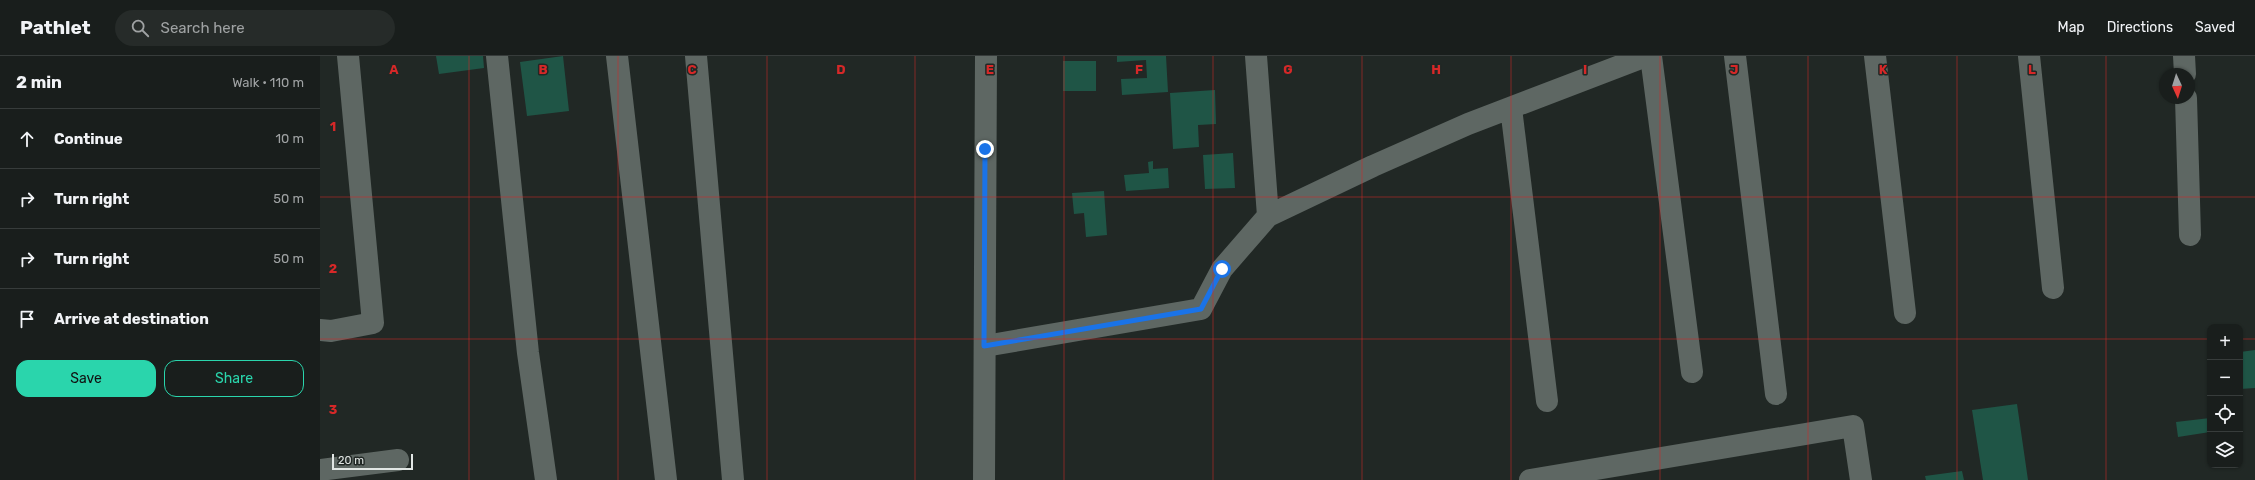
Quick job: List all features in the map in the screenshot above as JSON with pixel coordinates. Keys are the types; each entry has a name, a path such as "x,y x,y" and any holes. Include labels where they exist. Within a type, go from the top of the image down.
{"street":[{"path":"320,330 331,331 373,324 348,56"},
{"path":"497,56 528,353 546,480"},
{"path":"617,56 666,480"},
{"path":"696,56 732,480"},
{"path":"984,480 986,56"},
{"path":"1256,56 1268,216"},
{"path":"984,346 1201,309 1222,269 1268,216 1374,166 1511,108 1611,62 1646,56"},
{"path":"1651,56 1692,372"},
{"path":"1735,56 1776,394"},
{"path":"1875,56 1905,313"},
{"path":"2029,56 2053,288"},
{"path":"2184,56 2185,68"},
{"path":"2186,104 2190,234"},
{"path":"1511,108 1547,401"},
{"path":"1530,480 1853,426 1861,480"},
{"path":"320,470 398,460"}],"building":[{"path":"436,56 483,56 484,68 439,74"},
{"path":"563,56 569,111 527,116 520,62"},
{"path":"1117,56 1166,56 1168,92 1122,95 1121,79 1147,78 1146,60 1117,62"},
{"path":"1063,61 1096,61 1096,91 1063,91"},
{"path":"1215,90 1216,124 1198,125 1199,147 1173,149 1170,93"},
{"path":"1233,153 1235,188 1205,189 1203,155"},
{"path":"1153,161 1153,169 1168,168 1169,188 1126,191 1124,175 1149,173 1148,162"},
{"path":"1104,191 1107,235 1086,237 1084,213 1074,214 1072,193"},
{"path":"2255,350 2255,388 2243,389 2243,352"},
{"path":"2017,404 2028,480 1983,480 1972,410"},
{"path":"2207,418 2207,432 2178,437 2176,422"},
{"path":"1962,471 1964,480 1926,480 1925,476"}],"route":[{"path":"985,149 984,346 1201,309 1222,269"}]}
